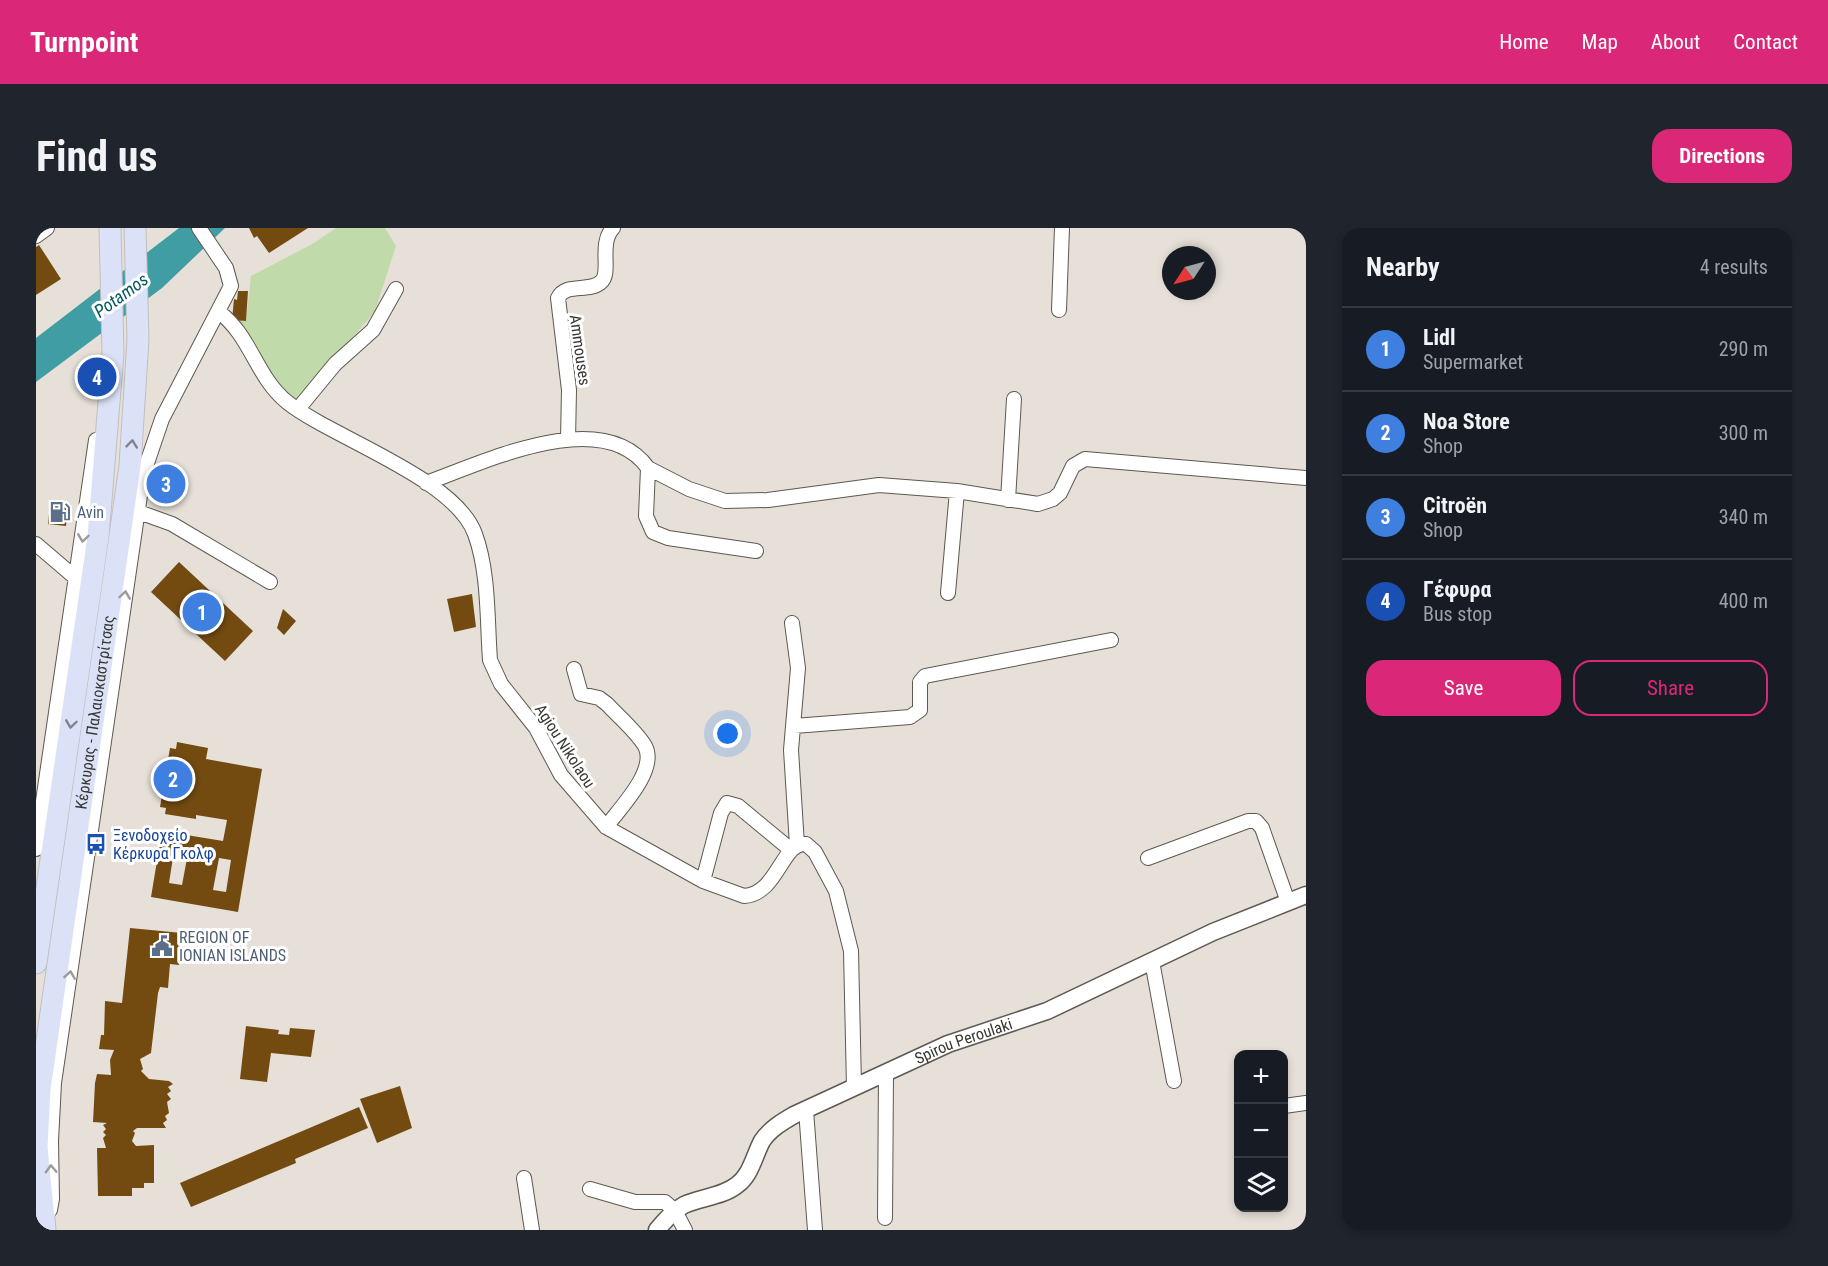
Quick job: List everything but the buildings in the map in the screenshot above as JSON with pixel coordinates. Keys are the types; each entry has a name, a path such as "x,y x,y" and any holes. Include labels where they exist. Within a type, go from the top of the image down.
{"main road":[{"name":"Κέρκυρας - Παλαιοκαστρίτσας","path":"36,963 44,849 102,489 113,353 110,228"},
{"name":"Κέρκυρας - Παλαιοκαστρίτσας","path":"45,1228 37,1147 40,1089 130,510 138,339 135,228"},
{"path":"102,489 130,510"},
{"path":"36,865 44,849"}],"street":[{"path":"36,236 47,228"},
{"path":"199,228 226,268 231,282 219,312 162,419 130,510 172,524 270,582"},
{"name":"Ammouses","path":"568,440 569,390 558,298 567,290 596,285 603,281 604,248 613,228"},
{"path":"1059,310 1062,228"},
{"path":"298,410 335,364 373,330 396,289"},
{"name":"Agiou Nikolaou","path":"219,312 245,339 272,387 298,410 426,483 456,508 474,531 482,570 490,660 495,674 536,728 561,775 606,827 703,881 734,894 751,896 770,883 794,848"},
{"path":"44,849 99,418 111,377"},
{"path":"1008,500 1014,399"},
{"path":"426,483 538,444 603,439 620,445 636,455 648,468 689,489 724,501 768,500 879,485 957,491 1038,504 1053,499 1060,493 1073,466 1085,459 1306,478"},
{"path":"648,468 646,516 653,532 668,538 756,551"},
{"path":"948,593 957,491"},
{"path":"36,544 78,580"},
{"path":"792,623 798,668 791,750 794,848"},
{"path":"794,726 910,717 920,710 920,682 925,676 1111,640"},
{"path":"574,669 581,694 599,698 608,704 646,748 648,762 645,775 606,827"},
{"path":"703,881 721,813 727,803 738,806 794,848"},
{"path":"1148,858 1248,821 1256,821 1262,828 1288,902"},
{"path":"794,848 806,844 815,852 836,891 843,914 853,966 854,1087"},
{"name":"Spirou Peroulaki","path":"657,1230 675,1210 737,1185 746,1176 763,1140 777,1125 806,1110 966,1037 1047,1011 1152,961 1306,895"},
{"path":"1152,961 1174,1081"},
{"path":"885,1073 885,1218"},
{"path":"1288,1105 1306,1103"},
{"path":"806,1110 815,1230"},
{"path":"524,1178 532,1230"},
{"path":"590,1189 635,1203 665,1202 675,1210 684,1230"}],"green space":[{"path":"336,228 385,228 396,246 375,311 297,404 285,395 238,320 246,321 251,276 314,243"}],"water":[{"name":"Potamos","path":"179,228 225,228 162,288 36,382 36,338"}],"place":[{"name":"Γέφυρα","path":"97,377"},
{"name":"Citroën","path":"166,484"},
{"name":"Avin","path":"60,512"},
{"name":"Lidl","path":"202,612"},
{"name":"Noa Store","path":"173,779"},
{"name":"Ξενοδοχείο Κέρκυρα Γκολφ","path":"96,844"},
{"name":"REGION OF IONIAN ISLANDS","path":"162,946"}]}
